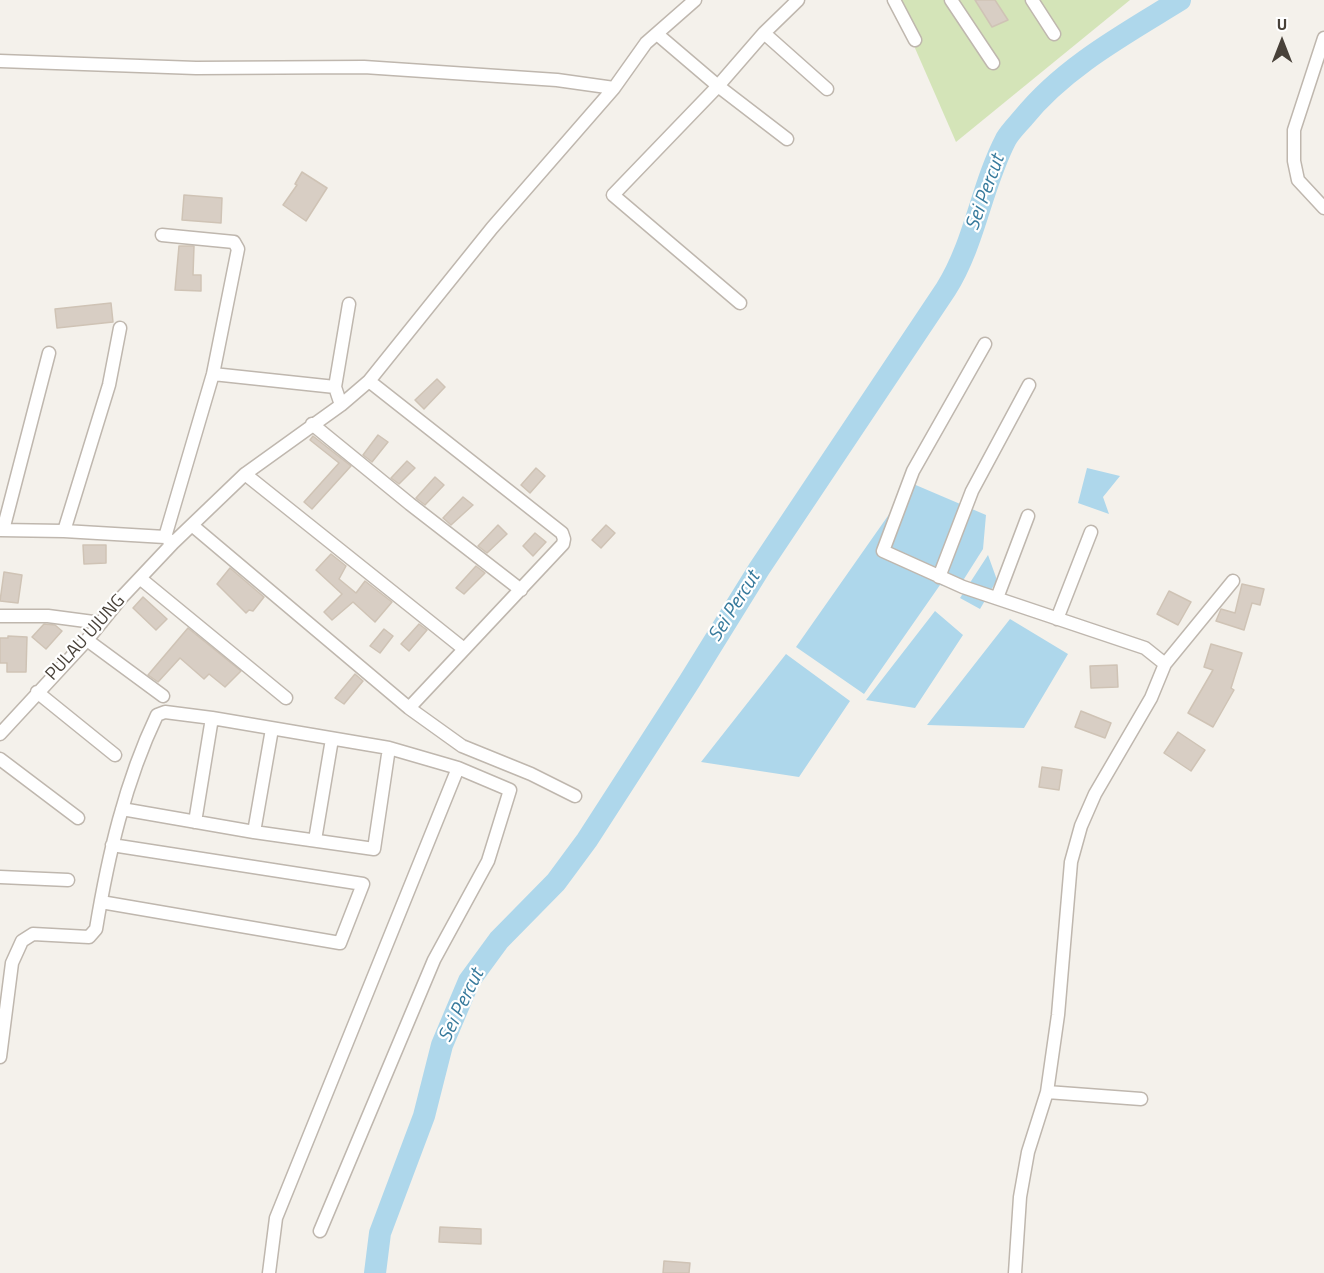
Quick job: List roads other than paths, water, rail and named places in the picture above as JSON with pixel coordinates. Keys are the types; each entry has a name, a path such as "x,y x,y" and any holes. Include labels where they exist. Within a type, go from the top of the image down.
{"street":[{"name":"PULAU UJUNG","path":"0,734 87,640 122,597 141,579 169,540 193,526 245,474 341,405 369,381 492,228 614,88 646,43 695,0"},
{"path":"740,303 614,195 718,86 764,33 798,0"},
{"path":"894,0 915,40"},
{"path":"951,0 993,63"},
{"path":"1032,0 1054,34"},
{"path":"764,33 827,89"},
{"path":"657,34 718,86 787,139"},
{"path":"1324,38 1294,130 1294,161 1298,180 1324,208"},
{"path":"0,61 196,68 364,67 557,80 614,88"},
{"path":"49,353 2,530 64,531 169,540 213,374 237,246 234,242 162,235"},
{"path":"341,405 335,387 349,304"},
{"path":"64,531 109,385 120,328"},
{"path":"985,344 913,471 883,551 939,577 1057,620 1145,648 1165,664"},
{"path":"213,374 335,387"},
{"path":"369,381 562,533 564,539 563,544 521,590 409,708"},
{"path":"939,577 972,491 1029,385"},
{"path":"312,424 521,590"},
{"path":"245,474 464,649"},
{"path":"997,598 1028,516"},
{"path":"193,526 409,708 462,746 531,774 575,796"},
{"path":"1057,620 1091,532"},
{"path":"141,579 286,698"},
{"path":"1015,1273 1020,1197 1028,1152 1047,1092 1058,1016 1071,862 1081,826 1095,794 1151,698 1165,664 1233,581"},
{"path":"0,616 48,616 100,623"},
{"path":"87,640 163,696"},
{"path":"38,692 115,755"},
{"path":"0,1057 12,963 22,941 33,934 89,937 96,929 112,845 147,736 157,715 165,712 212,718 389,748 458,768 510,790 488,861 434,960 320,1231"},
{"path":"195,822 212,718"},
{"path":"254,832 272,729"},
{"path":"315,840 332,739"},
{"path":"122,810 374,849 389,748"},
{"path":"0,759 78,818"},
{"path":"269,1273 276,1218 458,768"},
{"path":"100,902 340,943 363,884 112,845"},
{"path":"0,877 68,880"},
{"path":"1047,1092 1141,1098"}],"water":[{"path":"1087,468 1120,476 1103,497 1109,514 1078,503"},
{"path":"911,483 986,515 983,549 957,590 940,585 864,694 796,647"},
{"path":"988,555 997,580 980,609 960,598"},
{"path":"935,611 963,635 915,708 866,700"},
{"path":"1010,619 1068,654 1024,728 927,725"},
{"path":"786,654 850,701 799,777 701,762"}],"waterway":[{"name":"Sei Percut","path":"375,1273 380,1233 424,1116 442,1045 469,981 499,940 556,882 587,840 759,569 946,289 964,253 990,176 1006,139 1039,100 1076,67 1180,0"}]}
